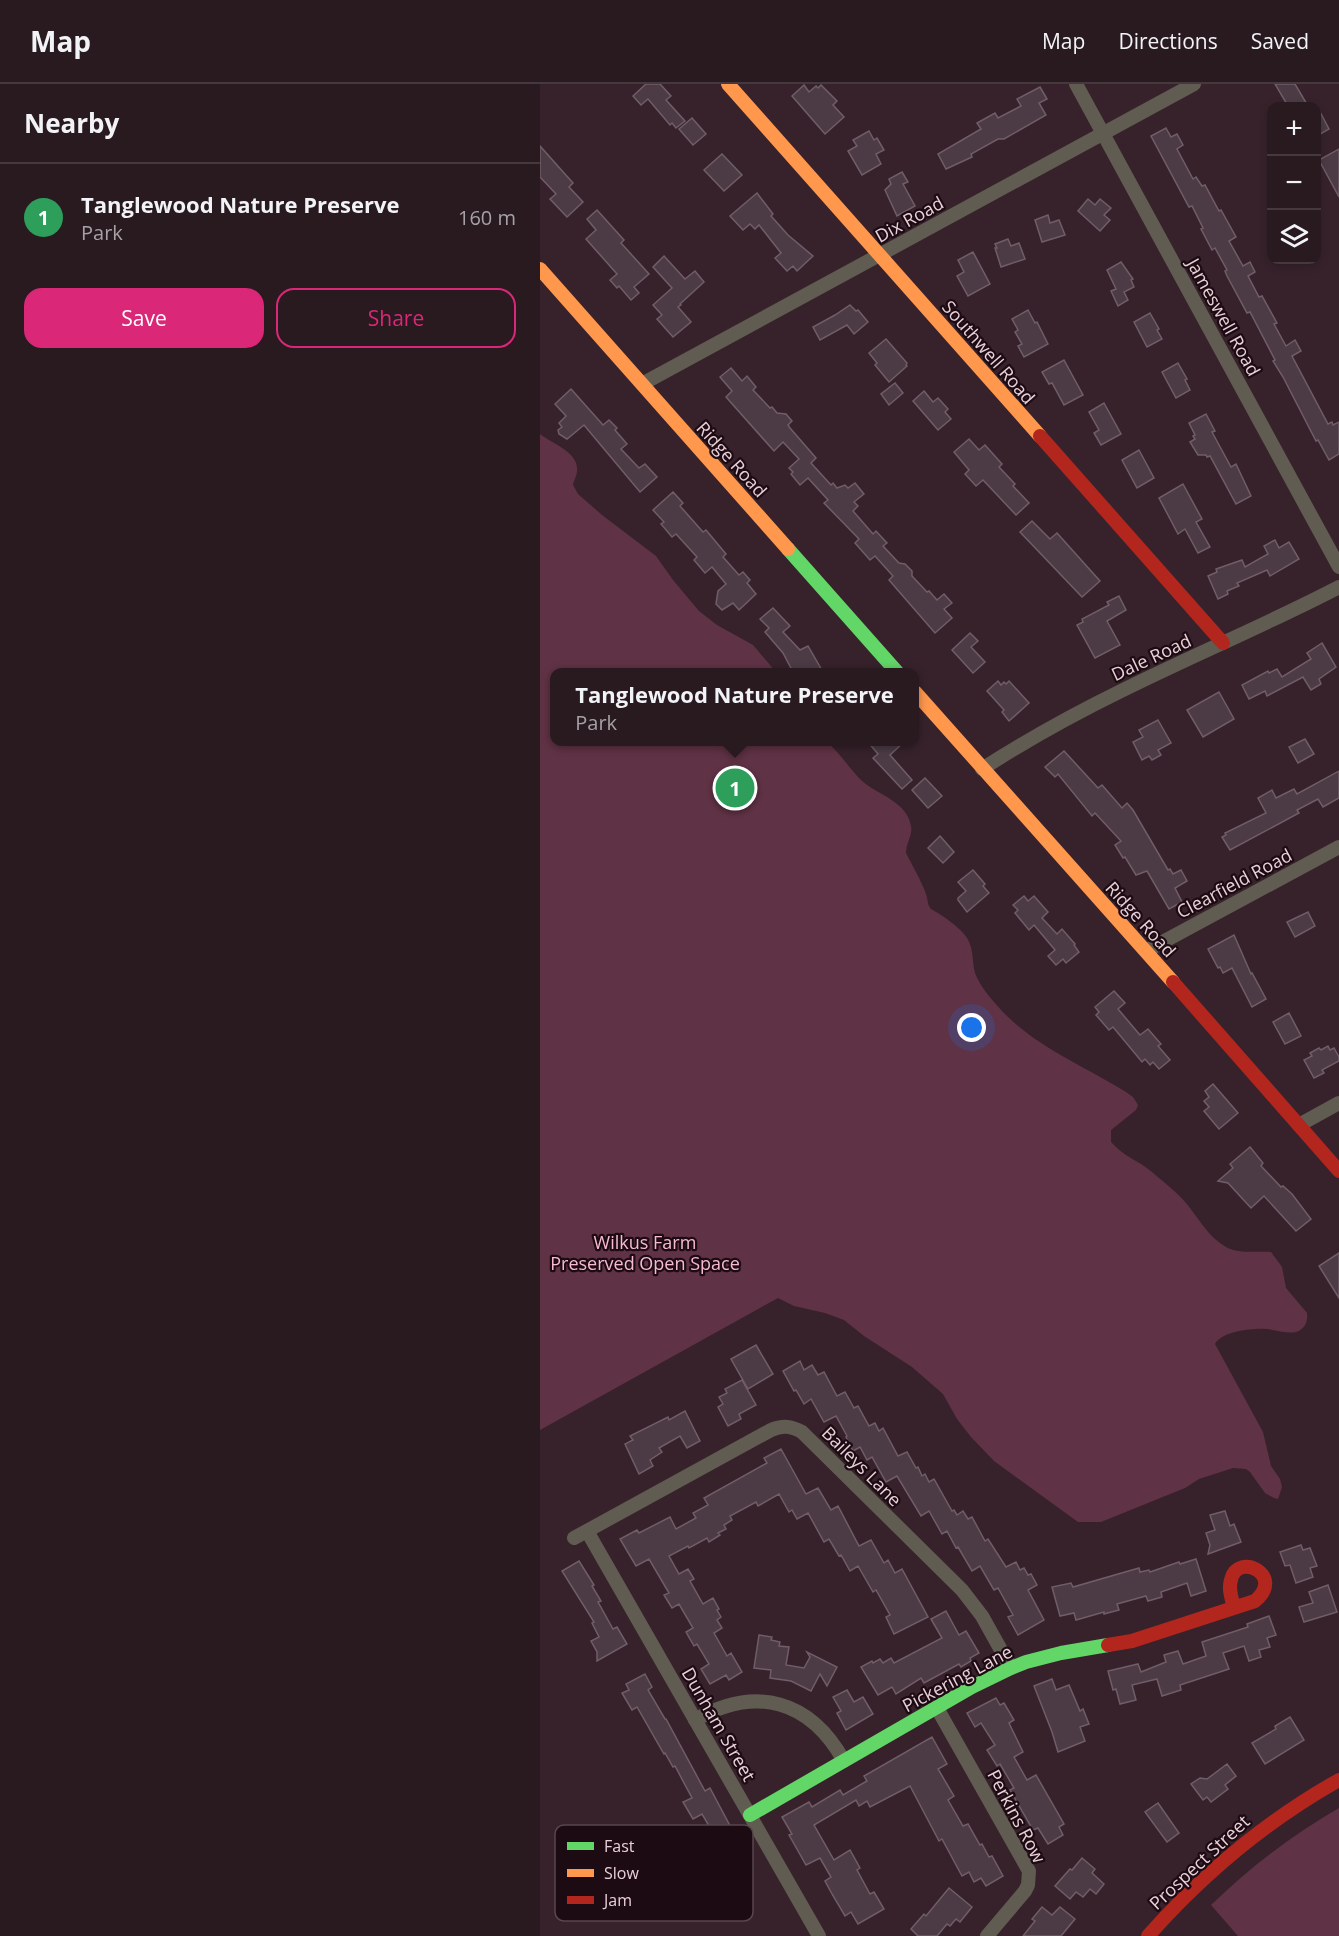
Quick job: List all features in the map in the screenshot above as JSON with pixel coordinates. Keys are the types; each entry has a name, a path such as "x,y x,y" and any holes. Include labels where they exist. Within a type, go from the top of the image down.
{"street":[{"name":"Southwell Road","path":"728,84 1223,643"},
{"name":"Jameswell Road","path":"1076,84 1339,567"},
{"name":"Dix Road","path":"642,384 1194,84"},
{"name":"Ridge Road","path":"540,269 893,668"},
{"name":"Dale Road","path":"982,769 1089,707 1339,587"},
{"name":"Ridge Road","path":"919,697 1339,1171"},
{"name":"Clearfield Road","path":"1146,951 1339,847"},
{"path":"1299,1125 1339,1103"},
{"name":"Baileys Lane","path":"574,1538 771,1430 786,1426 795,1428 802,1432 962,1590 982,1616 1011,1668"},
{"name":"Dunham Street","path":"587,1531 819,1936"},
{"name":"Pickering Lane","path":"750,1815 1011,1668 1061,1653 1132,1641 1233,1608"},
{"path":"696,1720 722,1706 738,1702 751,1701 779,1705 798,1712 817,1725 837,1748 844,1761"},
{"name":"Perkins Row","path":"937,1708 1029,1871 1025,1891 987,1936"},
{"name":"Prospect Street","path":"1148,1936 1203,1878 1251,1836 1284,1812 1339,1780"}],"green space":[{"name":"Wilkus Farm Preserved Open Space","path":"540,434 574,458 577,471 573,485 578,494 656,556 699,611 717,625 753,645 773,668 550,668 550,746 831,746 861,780 904,810 911,826 906,853 924,889 929,905 931,909 955,925 967,938 972,951 975,973 991,998 1015,1024 1045,1046 1133,1097 1138,1105 1136,1110 1111,1130 1111,1142 1147,1168 1178,1195 1220,1243 1236,1251 1271,1252 1282,1267 1286,1288 1307,1313 1307,1319 1302,1329 1296,1332 1267,1329 1246,1330 1224,1336 1215,1344 1263,1432 1271,1466 1280,1479 1282,1487 1278,1499 1265,1493 1246,1469 1233,1468 1199,1479 1185,1488 1101,1522 1078,1522 994,1461 957,1419 943,1394 912,1367 844,1320 794,1306 778,1298 540,1430"},
{"path":"1339,1808 1339,1936 1238,1936 1211,1905 1272,1852"}],"building":[{"path":"646,84 660,84 671,96 666,100 685,121 676,128 672,123 670,125 648,99 641,105 633,96"},
{"path":"1275,84 1295,84 1306,102 1286,102"},
{"path":"804,85 809,92 821,85 837,101 833,105 844,117 825,134 792,96"},
{"path":"1040,87 1047,99 1039,103 1046,115 946,169 938,154 981,129 977,123 995,113 998,118 1021,106 1017,99"},
{"path":"1321,114 1329,129 1321,134"},
{"path":"692,118 706,134 693,145 679,129"},
{"path":"1166,128 1171,137 1177,134 1183,145 1177,149 1193,179 1196,177 1202,186 1205,185 1219,211 1221,210 1236,237 1229,241 1243,266 1250,262 1255,272 1248,276 1277,323 1274,324 1286,346 1295,340 1301,351 1292,356 1328,424 1332,422 1333,425 1339,422 1339,454 1329,460 1318,440 1316,441 1273,361 1275,360 1250,312 1247,313 1227,276 1225,271 1227,270 1215,248 1212,250 1192,206 1189,207 1151,136"},
{"path":"869,131 874,140 877,138 884,150 876,154 881,164 862,175 848,151 857,146 853,140"},
{"path":"540,146 573,183 569,187 583,202 567,217 550,199 556,194 540,177"},
{"path":"1339,149 1339,197 1321,164 1321,159"},
{"path":"722,154 742,175 724,191 704,170"},
{"path":"902,172 908,182 903,184 915,206 897,216 885,190 891,184 889,179"},
{"path":"757,193 773,214 771,216 788,235 813,256 797,271 793,266 787,271 775,258 781,253 759,225 755,229 750,224 743,230 730,216"},
{"path":"1088,199 1095,205 1100,199 1111,208 1104,215 1110,220 1100,231 1078,211"},
{"path":"597,210 624,240 621,243 649,274 634,287 639,293 631,300 619,286 617,288 610,280 617,274 586,239 596,230 587,219"},
{"path":"1048,215 1050,223 1059,220 1065,235 1042,242 1035,220"},
{"path":"1008,239 1011,246 1019,243 1025,259 1001,267 995,244"},
{"path":"973,252 990,284 968,296 957,276 964,272 958,260"},
{"path":"664,256 685,279 695,271 704,282 678,307 691,322 673,337 657,319 662,315 653,305 672,288 653,267"},
{"path":"1121,262 1133,279 1131,280 1134,287 1124,292 1128,300 1118,306 1111,291 1116,289 1107,270"},
{"path":"850,305 856,311 858,310 868,322 854,334 847,325 820,340 813,327"},
{"path":"1028,310 1048,344 1024,357 1018,346 1022,344 1015,332 1018,330 1012,319"},
{"path":"1150,313 1162,339 1147,347 1134,322"},
{"path":"886,339 907,363 907,366 889,382 875,365 877,363 869,353"},
{"path":"1064,360 1083,395 1064,405 1052,383 1049,384 1042,372"},
{"path":"1178,363 1190,390 1176,398 1162,372"},
{"path":"731,368 742,381 747,376 756,387 753,390 770,408 772,407 777,413 786,414 792,421 788,425 816,458 811,463 831,485 833,483 837,488 845,485 848,488 855,483 864,494 854,502 858,506 853,511 873,534 876,531 887,543 883,546 899,563 905,564 912,571 912,576 927,592 929,591 937,600 944,594 952,603 944,609 952,618 935,633 889,580 893,576 875,556 870,560 855,543 859,539 824,503 828,500 808,478 800,485 791,474 793,472 789,468 799,459 783,442 774,451 726,397 732,391 720,377"},
{"path":"895,383 903,393 889,405 881,394"},
{"path":"571,389 603,425 609,420 617,428 615,430 627,444 621,449 639,468 645,464 657,477 640,492 584,425 567,439 559,434 558,430 562,427 559,423 566,416 555,404"},
{"path":"924,391 933,402 938,398 948,409 945,412 951,419 938,430 913,401"},
{"path":"1104,403 1121,434 1101,445 1094,433 1099,430 1089,412"},
{"path":"1206,414 1215,431 1212,432 1231,467 1236,464 1251,496 1236,504 1210,456 1198,455 1190,442 1195,439 1193,436 1195,435 1189,423"},
{"path":"969,439 979,450 985,445 1002,464 999,467 1015,484 1013,486 1029,503 1016,515 983,480 976,486 965,474 969,470 954,452"},
{"path":"1139,450 1154,478 1137,488 1122,460"},
{"path":"1183,484 1202,519 1196,522 1210,547 1198,553 1185,529 1178,534 1159,498"},
{"path":"673,492 683,503 680,506 703,532 706,530 726,554 723,557 739,575 743,572 750,580 747,583 756,594 739,610 733,603 722,610 716,604 718,591 726,584 712,567 705,573 694,560 697,557 676,534 672,537 661,524 664,522 653,510"},
{"path":"1032,521 1050,539 1057,533 1100,581 1082,597 1020,532"},
{"path":"1275,540 1279,548 1289,542 1299,559 1270,576 1267,570 1237,583 1239,586 1227,591 1228,594 1218,599 1208,576 1217,572 1216,569 1242,560 1245,567 1268,554 1264,546"},
{"path":"1119,596 1126,610 1107,621 1120,645 1095,658 1077,625 1083,622 1082,619 1109,605 1107,602"},
{"path":"773,608 790,626 783,632 800,650 808,646 821,668 791,668 783,653 765,632 769,628 760,619"},
{"path":"970,633 978,641 971,647 985,662 973,673 952,650"},
{"path":"1322,643 1336,667 1319,679 1321,684 1311,690 1303,677 1267,696 1265,691 1249,699 1242,685 1268,671 1269,673 1277,669 1282,677 1311,659 1307,653"},
{"path":"998,681 1001,685 1009,681 1029,703 1009,721 1002,712 1004,710 987,691"},
{"path":"1219,692 1234,719 1203,737 1187,710"},
{"path":"1158,720 1171,743 1158,750 1161,755 1152,760 1149,756 1142,760 1133,742 1143,737 1139,730"},
{"path":"1305,739 1314,754 1298,763 1289,747"},
{"path":"871,746 900,746 890,755 912,780 902,789 873,758 878,754"},
{"path":"1064,751 1098,788 1102,785 1122,808 1127,803 1168,870 1170,869 1173,874 1181,870 1187,881 1175,888 1182,902 1169,909 1147,871 1136,875 1125,857 1123,858 1115,845 1121,841 1095,813 1092,816 1058,774 1055,777 1045,767"},
{"path":"1339,771 1339,798 1323,807 1318,799 1297,810 1299,813 1230,850 1222,837 1226,835 1225,833 1266,813 1258,798 1272,790 1276,798 1294,789 1297,794"},
{"path":"925,778 942,796 928,808 912,790"},
{"path":"940,836 954,852 943,863 928,848"},
{"path":"973,870 985,884 983,886 989,893 967,912 958,900 966,891 958,882"},
{"path":"1024,896 1028,901 1034,896 1048,912 1042,918 1057,934 1062,929 1075,944 1079,952 1066,963 1063,959 1056,965 1048,956 1055,950 1034,925 1029,930 1015,913 1018,910 1013,905"},
{"path":"1308,912 1315,926 1295,937 1287,922"},
{"path":"1234,935 1251,974 1266,999 1252,1007 1232,968 1223,973 1208,949"},
{"path":"1114,991 1125,1003 1118,1009 1140,1035 1148,1029 1161,1044 1158,1046 1170,1060 1159,1069 1153,1062 1150,1065 1145,1059 1142,1062 1113,1027 1109,1030 1096,1015 1099,1012 1095,1007"},
{"path":"1289,1013 1301,1036 1285,1044 1273,1022"},
{"path":"1328,1046 1330,1050 1334,1048 1339,1061 1322,1070 1324,1073 1314,1078 1304,1060 1312,1056 1310,1053"},
{"path":"1213,1084 1238,1113 1219,1129 1204,1111 1209,1107 1204,1101 1209,1097 1205,1091"},
{"path":"1250,1147 1263,1163 1261,1166 1281,1187 1283,1186 1292,1194 1311,1219 1296,1231 1264,1196 1251,1208 1228,1183 1218,1181 1233,1168 1230,1164"},
{"path":"1339,1253 1339,1298 1319,1266"},
{"path":"756,1345 773,1374 748,1389 731,1359"},
{"path":"800,1361 804,1370 812,1365 818,1375 824,1372 837,1396 845,1392 854,1408 858,1406 869,1426 875,1423 879,1431 883,1428 898,1456 907,1452 922,1476 925,1474 929,1482 934,1479 952,1511 954,1510 957,1515 963,1511 968,1519 972,1517 985,1541 988,1539 1006,1567 1016,1562 1020,1570 1024,1568 1028,1575 1031,1574 1037,1585 1028,1590 1044,1620 1018,1635 1008,1617 1013,1615 998,1588 994,1590 980,1566 972,1571 947,1531 942,1534 929,1511 921,1516 897,1476 886,1482 872,1457 867,1460 860,1447 853,1451 836,1416 824,1422 811,1399 804,1404 783,1371"},
{"path":"742,1380 756,1405 739,1414 741,1419 728,1426 718,1407 723,1404 719,1397 727,1393 725,1389"},
{"path":"685,1411 700,1441 687,1448 680,1436 659,1448 662,1452 650,1460 653,1466 639,1474 625,1444 633,1440 630,1436"},
{"path":"781,1449 806,1494 818,1488 831,1510 838,1506 859,1546 871,1540 884,1563 888,1560 895,1573 902,1569 928,1617 894,1634 886,1617 890,1615 876,1590 873,1592 858,1566 850,1571 829,1539 824,1542 808,1513 797,1519 792,1510 789,1512 779,1494 758,1506 756,1502 730,1516 732,1520 724,1525 726,1529 709,1542 707,1538 669,1556 679,1574 688,1569 694,1579 690,1581 703,1604 713,1598 719,1609 717,1610 721,1617 717,1620 722,1628 714,1633 727,1656 731,1653 742,1672 729,1680 726,1675 710,1684 701,1669 709,1664 697,1644 694,1646 686,1632 693,1628 679,1604 672,1608 664,1595 669,1593 649,1559 636,1566 620,1539 637,1530 639,1533 670,1517 676,1529 696,1518 693,1513 708,1505 704,1498 767,1463 764,1458"},
{"path":"1225,1511 1230,1526 1234,1524 1241,1542 1208,1554 1210,1545 1206,1533 1215,1530 1210,1515"},
{"path":"1301,1545 1303,1550 1310,1548 1317,1566 1310,1568 1313,1577 1296,1583 1290,1565 1285,1566 1280,1552"},
{"path":"1196,1559 1206,1591 1191,1596 1187,1583 1161,1592 1162,1597 1148,1601 1146,1596 1117,1604 1119,1610 1104,1614 1104,1612 1076,1620 1074,1613 1060,1616 1052,1587 1071,1583 1073,1587 1139,1568 1140,1572 1149,1570 1150,1572"},
{"path":"579,1561 594,1585 592,1586 601,1601 598,1602 613,1629 617,1627 627,1644 597,1661 597,1652 591,1641 599,1637 592,1623 594,1622 562,1571"},
{"path":"1328,1585 1337,1612 1304,1622 1299,1607 1313,1603 1309,1592"},
{"path":"946,1611 959,1635 966,1631 979,1653 961,1667 959,1664 924,1683 921,1678 896,1694 892,1687 878,1695 861,1667 880,1659 883,1663 891,1658 894,1663 942,1638 931,1619"},
{"path":"1269,1616 1276,1635 1267,1638 1270,1647 1259,1650 1261,1657 1249,1661 1244,1646 1223,1653 1229,1669 1180,1685 1181,1690 1162,1696 1157,1679 1132,1685 1136,1700 1120,1704 1108,1671 1138,1664 1141,1672 1166,1662 1164,1655 1178,1651 1183,1664 1206,1656 1202,1642 1248,1627 1247,1624"},
{"path":"759,1635 772,1637 771,1640 780,1642 779,1646 789,1647 786,1665 804,1668 810,1657 807,1652 837,1667 827,1686 820,1674 811,1691 791,1681 770,1678 771,1670 754,1668"},
{"path":"645,1674 652,1687 648,1690 705,1791 710,1788 730,1825 708,1825 702,1814 693,1819 683,1802 692,1798 675,1766 673,1767 664,1754 637,1707 632,1710 622,1693 629,1690 626,1684"},
{"path":"1052,1679 1056,1690 1069,1685 1080,1711 1083,1709 1089,1724 1080,1727 1085,1741 1058,1752 1034,1686"},
{"path":"847,1690 854,1702 863,1697 873,1714 846,1730 837,1713 841,1711 833,1697"},
{"path":"996,1698 1000,1705 1004,1703 1014,1720 1009,1723 1023,1752 1014,1757 1027,1780 1036,1775 1064,1824 1059,1827 1063,1835 1048,1844 1038,1828 1033,1830 1010,1790 1014,1788 1000,1764 997,1766 987,1750 995,1745 981,1723 975,1727 967,1713"},
{"path":"1290,1717 1304,1740 1265,1764 1252,1743 1276,1729 1275,1726"},
{"path":"932,1737 947,1764 938,1769 954,1796 948,1800 963,1826 968,1824 989,1857 992,1856 1003,1876 986,1886 981,1878 974,1882 969,1872 962,1876 942,1839 939,1841 910,1786 870,1807 867,1801 859,1806 856,1800 814,1825 834,1860 850,1850 860,1868 857,1870 870,1894 874,1892 884,1909 858,1924 851,1912 845,1916 832,1894 825,1881 831,1877 820,1858 806,1865 782,1817 809,1802 812,1807 840,1790 843,1795 867,1781 864,1776"},
{"path":"1227,1764 1236,1776 1225,1785 1228,1789 1211,1802 1207,1797 1203,1800 1191,1784 1200,1778 1207,1779"},
{"path":"1158,1803 1179,1833 1167,1842 1145,1812"},
{"path":"1082,1858 1095,1869 1092,1873 1104,1884 1096,1894 1090,1889 1083,1897 1076,1892 1070,1899 1055,1886"},
{"path":"949,1888 972,1907 960,1922 956,1919 950,1926 947,1924 937,1936 918,1936 911,1929 924,1914 926,1916"},
{"path":"1042,1907 1052,1915 1060,1907 1075,1919 1061,1936 1023,1936 1035,1921 1032,1919"}],"traffic: fast":[{"path":"788,549 893,668"},
{"path":"750,1815 972,1687 1011,1668 1061,1653 1108,1645"}],"traffic: slow":[{"path":"728,84 1040,436"},
{"path":"540,269 788,549"},
{"path":"919,696 1173,982"}],"traffic: jam":[{"path":"1040,436 1223,643"},
{"path":"1173,982 1339,1171"},
{"path":"1108,1645 1132,1641 1255,1601 1263,1591 1265,1583 1263,1575 1257,1570 1242,1567 1235,1572 1230,1587 1231,1598 1233,1605 1234,1608"},
{"path":"1148,1936 1191,1891 1237,1850 1286,1813 1339,1780"}],"place":[{"name":"Tanglewood Nature Preserve","path":"735,788"}]}
